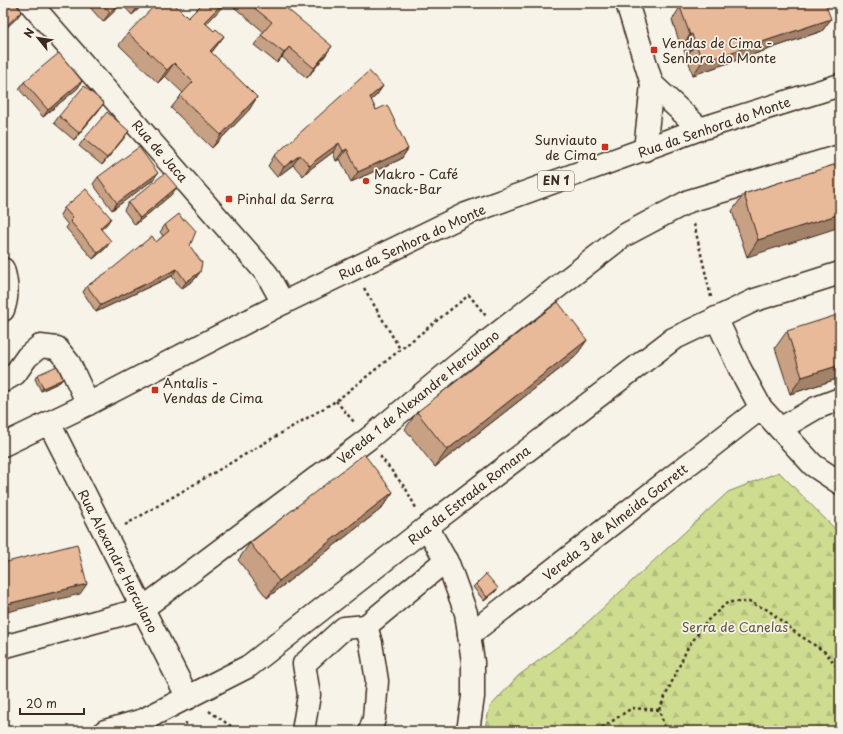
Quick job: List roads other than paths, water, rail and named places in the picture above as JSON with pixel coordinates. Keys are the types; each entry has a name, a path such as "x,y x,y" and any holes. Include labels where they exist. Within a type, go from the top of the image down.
{"street":[{"name":"Rua de Jaca","path":"30,3 267,274 283,303"},
{"path":"627,3 652,84 645,150"},
{"path":"652,84 700,130"},
{"name":"Rua da Senhora do Monte","path":"3,445 88,404 353,268 466,214 700,130 840,85"},
{"name":"Vereda 1 de Alexandre Herculano","path":"3,647 142,609 372,446 457,364 623,236 689,201 840,156"},
{"path":"3,269 6,279 6,303 3,310"},
{"name":"Rua da Estrada Romana","path":"105,731 143,720 249,666 427,527 673,339 755,300 840,273"},
{"path":"716,318 740,369 761,408 813,465 840,483"},
{"path":"3,380 15,374 27,357 40,346 57,348 69,363 88,404"},
{"path":"780,429 816,408 840,400"},
{"name":"Vereda 3 de Almeida Garrett","path":"469,636 761,408"},
{"name":"Rua Alexandre Herculano","path":"49,423 188,698"},
{"path":"427,527 449,566 466,613 473,662 473,697 468,731"},
{"path":"303,731 309,695 304,664 344,628 366,626 446,560"},
{"path":"366,626 371,643 377,681 374,719 370,731"}],"place":[{"name":"Vendas de Cima - Senhora do Monte","path":"654,50"},
{"name":"Sunviauto de Cima","path":"605,147"},
{"name":"Makro - Café Snack-Bar","path":"366,181"},
{"name":"Pinhal da Serra","path":"229,199"},
{"name":"Antalis - Vendas de Cima","path":"155,390"}],"park label":[{"name":"Serra de Canelas","path":"735,627"}]}
